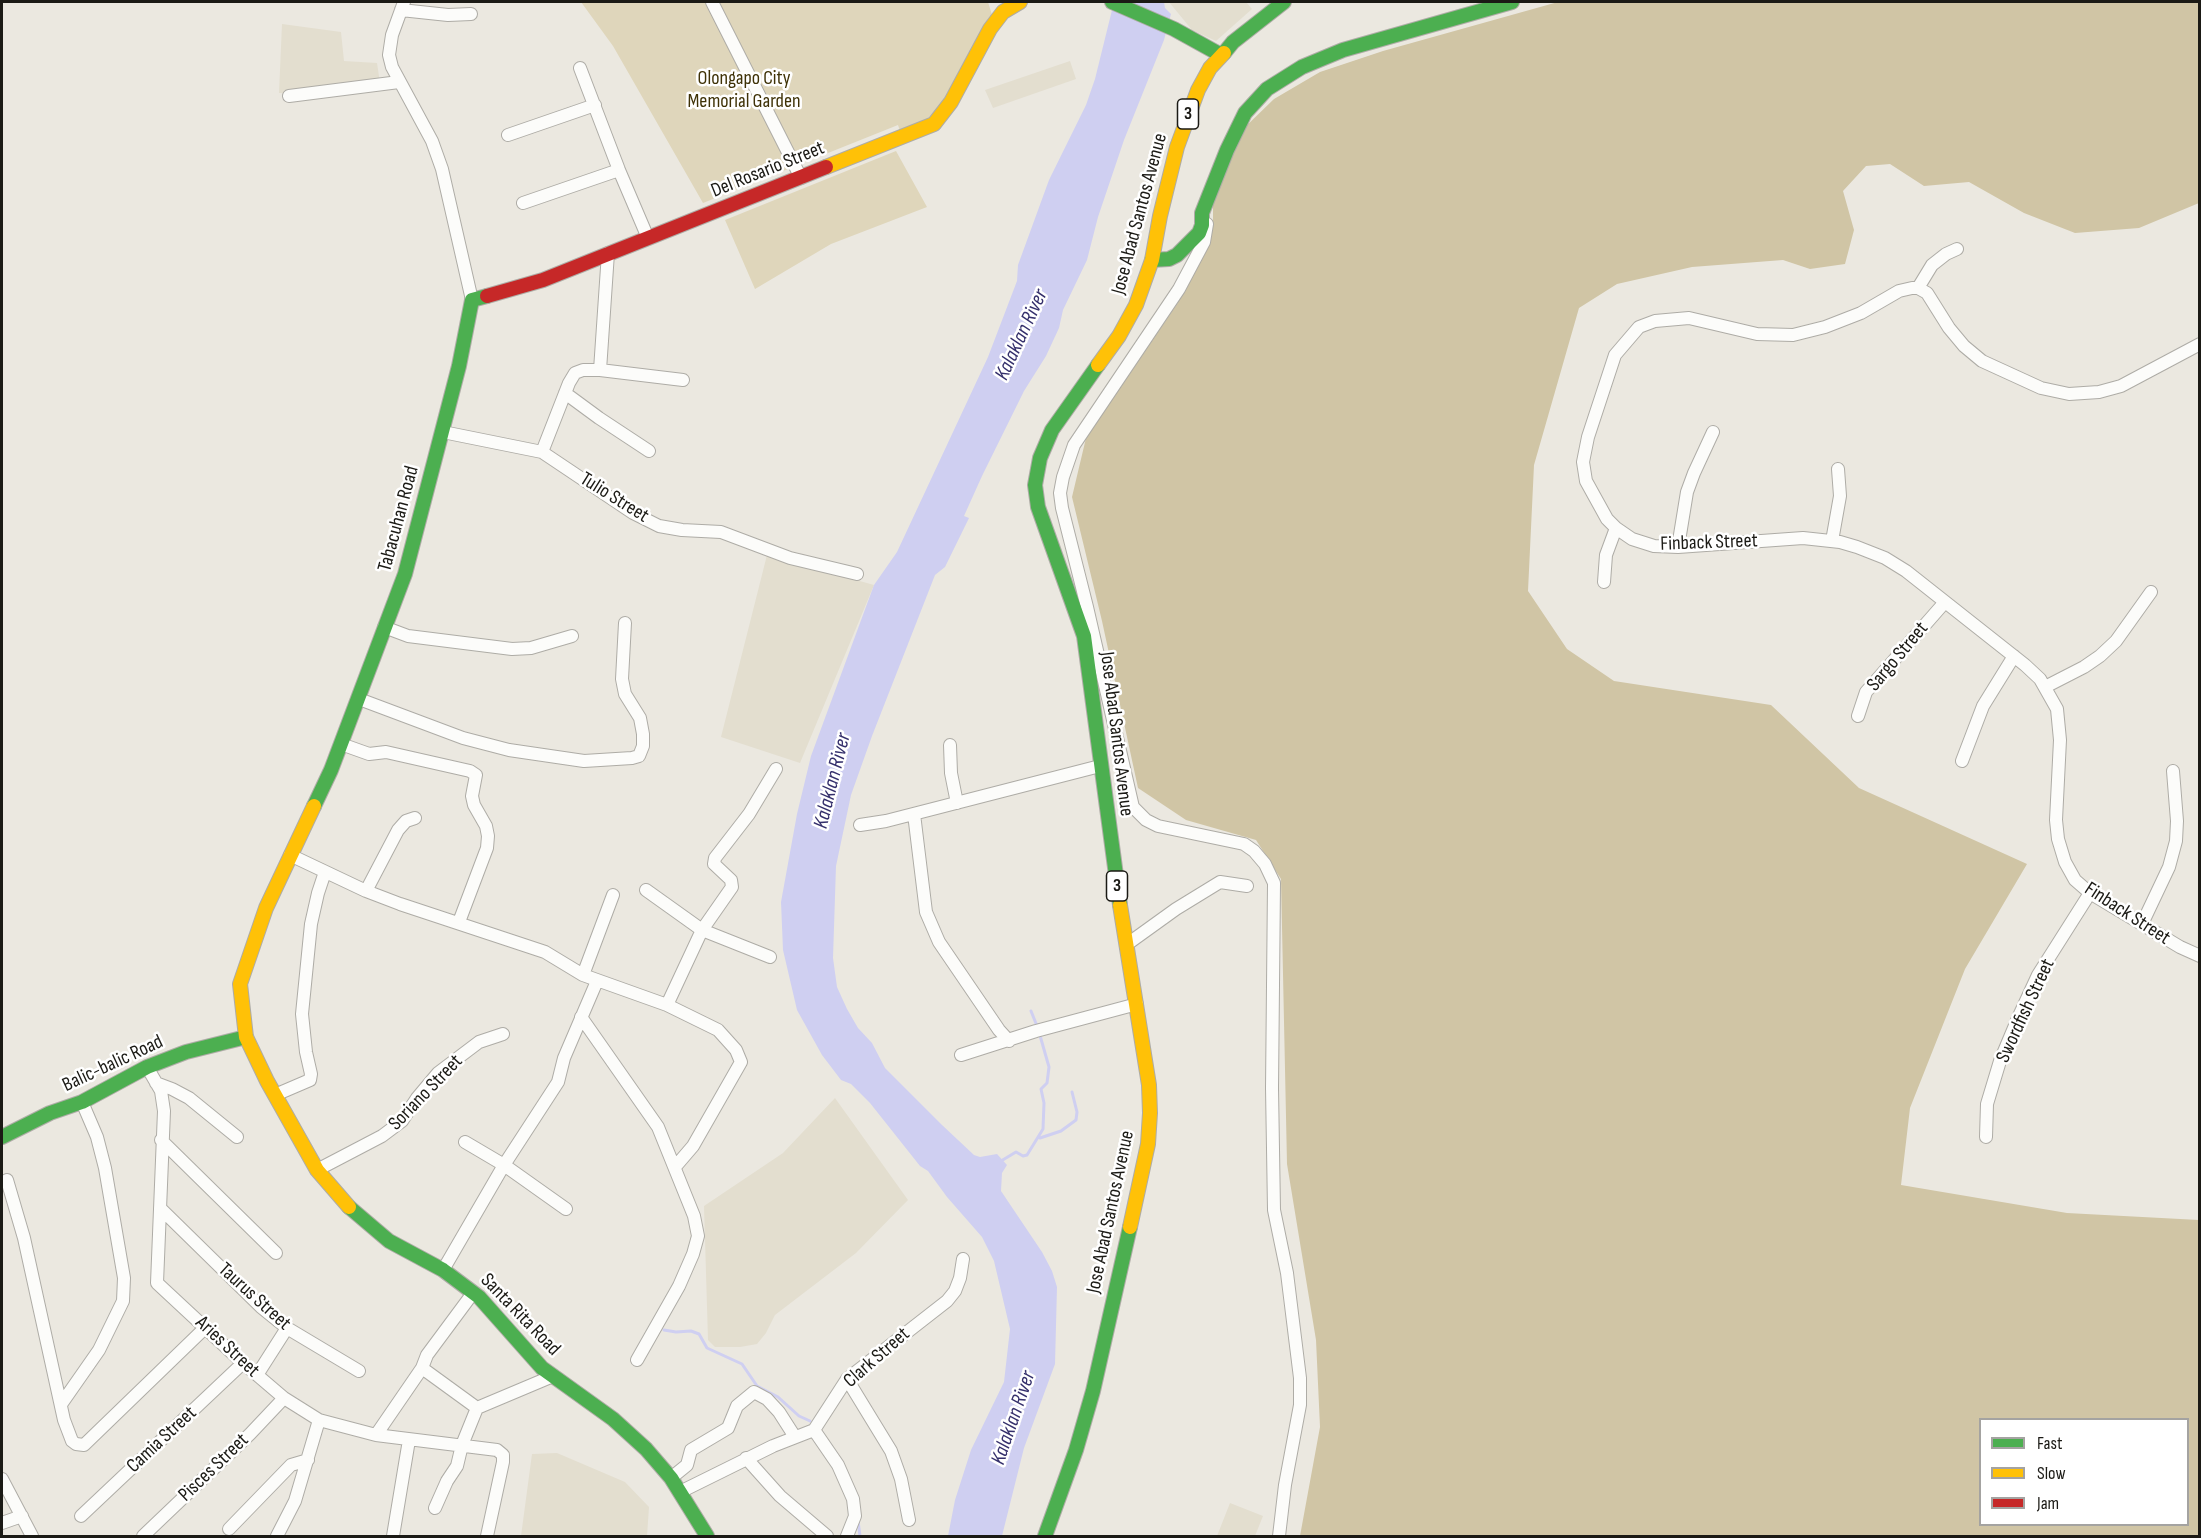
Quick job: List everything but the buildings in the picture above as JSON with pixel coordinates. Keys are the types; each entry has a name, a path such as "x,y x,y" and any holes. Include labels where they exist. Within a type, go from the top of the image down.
{"main road":[{"name":"Del Rosario Street","path":"472,300 543,280 934,124 951,102 990,29 1003,12 1020,2"},
{"path":"1113,2 1174,29 1221,55"},
{"name":"Jose Abad Santos Avenue","path":"1045,1536 1076,1450 1093,1391 1148,1144 1149,1085 1100,766 1084,636 1038,507 1035,485 1040,458 1052,430 1119,336 1136,305 1152,260 1164,197 1182,130 1198,90 1210,68 1221,55 1248,29 1284,2"},
{"path":"1152,260 1169,259 1184,248 1190,240 1190,228 1193,221 1202,213 1227,150 1245,113 1267,89 1302,67 1343,50 1512,2"},
{"name":"Tabacuhan Road","path":"246,1036 240,984 266,908 331,770 405,574 443,432 472,300"},
{"name":"Balic-balic Road","path":"2,1137 50,1113 82,1102 147,1067 186,1052 246,1036"},
{"name":"Santa Rita Road","path":"246,1036 275,1095 317,1170 344,1202 389,1241 443,1270 473,1293 542,1368 613,1419 646,1449 671,1478 707,1536"}],"street":[{"path":"712,2 801,178"},
{"path":"403,6 448,15 471,14"},
{"name":"Tabacuhan Road","path":"403,6 392,35 389,55 399,82 432,141 442,169 472,300"},
{"path":"580,68 648,238"},
{"path":"290,96 399,82"},
{"path":"508,135 595,105"},
{"path":"523,202 619,170"},
{"path":"1207,199 1208,221 1204,242 1195,261 1154,327 1074,445 1060,493 1067,531 1088,607 1134,807 1146,820 1158,826 1244,844 1254,851 1265,864 1274,883 1272,1088 1275,1210 1287,1273 1300,1378 1300,1405 1285,1485 1279,1536"},
{"path":"1957,249 1932,265 1925,273 1918,288 1927,293 1949,328 1964,346 1982,361 2041,388 2069,394 2099,392 2121,387 2199,344"},
{"path":"600,370 608,253"},
{"name":"Finback Street","path":"1918,288 1899,291 1861,313 1826,327 1793,335 1757,334 1689,318 1655,321 1639,327 1615,355 1588,437 1583,462 1593,496 1607,519 1616,528 1632,539 1654,546 1678,547 1803,538 1832,541 1857,547 1885,558 1906,571 2014,656 2040,679 2045,687 2057,709 2060,726 2056,820 2058,839 2065,862 2075,880 2090,893 2199,956"},
{"path":"542,452 575,373 583,370 600,370 682,380"},
{"path":"565,393 649,451"},
{"name":"Tulio Street","path":"443,432 542,452 633,513 659,526 721,532 790,558 856,574"},
{"path":"1678,547 1687,492 1713,432"},
{"path":"1832,541 1840,496 1838,469"},
{"path":"1604,582 1606,555 1616,528"},
{"path":"2045,687 2076,672 2100,656 2116,641 2151,592"},
{"name":"Sargo Street","path":"1858,716 1866,692 1945,602"},
{"path":"359,699 463,738 509,750 584,761 632,758 639,756 643,746 643,734 640,718 625,694 622,679 625,624"},
{"path":"384,627 408,636 512,648 531,648 572,636"},
{"path":"1962,761 1983,706 2014,656"},
{"path":"341,744 369,754 386,752 470,771 476,775 472,796 474,805 486,826 487,848 459,922"},
{"path":"950,745 951,773 957,803"},
{"path":"860,825 886,821 1100,766"},
{"path":"667,1005 702,930 732,887 731,879 714,864 715,858 749,814 776,769"},
{"path":"2142,924 2169,867 2176,841 2177,821 2173,771"},
{"path":"914,814 926,912 939,942 999,1030 1009,1041"},
{"path":"366,891 398,830 406,821 415,819"},
{"path":"290,855 366,891 545,952 583,975 667,1005 718,1030 736,1050 741,1062 693,1146 675,1167"},
{"path":"275,1095 310,1080 302,1014 311,924 325,872"},
{"path":"1126,945 1176,909 1220,882 1247,886"},
{"path":"646,890 702,930 770,957"},
{"name":"Swordfish Street","path":"1986,1137 1987,1104 2000,1061 2019,1016 2038,975 2090,893"},
{"path":"583,975 613,895"},
{"path":"443,1270 504,1165 558,1082 564,1058 597,981"},
{"path":"961,1055 1036,1031 1137,1005"},
{"path":"581,1017 658,1127 694,1216 698,1236 679,1286 637,1360"},
{"name":"Soriano Street","path":"317,1170 382,1136 402,1121 438,1073 479,1042 502,1034"},
{"name":"Aries Street","path":"147,1067 161,1091 164,1111 161,1140 158,1282 257,1376 284,1398 319,1420 376,1435 497,1450 503,1455 503,1462 487,1536"},
{"path":"156,1083 189,1098 237,1137"},
{"path":"62,1403 99,1350 123,1301 124,1278 105,1168 97,1137 82,1102"},
{"path":"161,1140 276,1253"},
{"path":"465,1142 504,1165 566,1209"},
{"path":"7,1180 42,1310 64,1420 72,1442 84,1445 206,1327"},
{"name":"Taurus Street","path":"160,1208 261,1307 286,1328 359,1371"},
{"name":"Clark Street","path":"814,1430 847,1379 947,1301 956,1291 963,1258"},
{"path":"376,1435 422,1368 427,1355 473,1293"},
{"path":"257,1376 286,1328"},
{"name":"Camia Street","path":"81,1516 243,1363"},
{"path":"422,1368 477,1408"},
{"path":"435,1508 447,1481 457,1466 462,1444 477,1408 553,1376"},
{"path":"847,1379 891,1451 901,1479 909,1520"},
{"path":"671,1478 687,1465 691,1450 728,1428 737,1406 754,1392 767,1399 779,1412 795,1437"},
{"name":"Pisces Street","path":"143,1536 250,1434 284,1398"},
{"path":"277,1536 295,1501 319,1420"},
{"path":"680,1492 746,1458 814,1430 838,1465 853,1499 855,1516 847,1536"},
{"path":"393,1536 409,1440"},
{"path":"746,1458 786,1502 827,1536"},
{"path":"229,1530 291,1466 308,1460"},
{"path":"2,1479 32,1536"},
{"path":"2,1523 21,1515"}],"shaded area":[{"path":"1169,2 1246,2 1252,9 1216,41 1192,30"},
{"path":"1558,2 2199,2 2199,203 2139,228 2075,233 2024,213 1969,182 1924,186 1890,164 1866,166 1843,191 1854,230 1845,264 1810,269 1783,260 1692,267 1617,284 1579,308 1534,465 1528,591 1567,649 1614,681 1771,705 1859,788 2027,864 1965,969 1910,1108 1901,1185 2067,1213 2199,1220 2199,1536 1300,1536 1320,1427 1316,1340 1287,1164 1281,879 1256,840 1186,820 1138,788 1102,621 1072,497 1086,438 1177,304 1209,243 1213,219 1213,197 1242,130 1274,99 1320,72 1383,51"},
{"path":"282,24 341,32 344,61 377,63 380,83 308,94 279,93"},
{"path":"1070,61 1076,79 993,108 985,90"},
{"path":"767,555 874,585 800,763 721,737"},
{"path":"835,1098 908,1200 856,1253 775,1315 766,1333 757,1344 715,1347 708,1340 704,1206 783,1153"},
{"path":"557,1453 625,1482 649,1507 647,1536 521,1536 532,1454"},
{"path":"1230,1503 1263,1516 1255,1536 1217,1536"}],"green space":[{"name":"Olongapo City Memorial Garden","path":"581,2 988,2 993,18 937,118 900,131 898,125 703,203 613,46"},
{"path":"896,151 927,207 831,244 755,289 725,220"}],"water":[{"name":"Kalaklan River","path":"1114,2 1164,2 1165,8 1171,14 1164,40 1124,140 1098,217 1087,260 1063,310 1059,328 1046,356 1024,391 982,476 964,516 969,518 945,567 935,575 851,795 836,866 833,958 837,987 847,1009 858,1028 872,1043 885,1068 942,1125 974,1155 980,1157 997,1154 1007,1165 1002,1173 1001,1191 1042,1252 1057,1287 1055,1364 1024,1448 1002,1536 948,1536 955,1500 971,1450 1004,1382 1010,1329 994,1261 982,1237 928,1171 920,1166 870,1103 851,1084 841,1080 822,1055 797,1010 783,950 781,902 797,814 811,756 874,585 897,552 988,357 1017,281 1018,265 1049,180 1086,105 1095,79"}],"waterway":[{"path":"1031,1011 1037,1026"},
{"path":"1001,1161 1016,1152 1023,1156 1027,1155 1043,1129 1044,1103 1041,1089 1047,1083 1049,1067 1039,1032"},
{"path":"1040,1138 1061,1131 1076,1120 1077,1112 1072,1092"},
{"path":"664,1330 691,1331 699,1334 707,1348 742,1364 757,1386 778,1397 799,1416 810,1421"},
{"path":"858,1521 860,1536"}],"traffic: fast":[{"path":"1112,2 1174,29 1221,55"},
{"path":"1224,53 1233,42 1284,2"},
{"path":"1152,260 1169,259 1177,255 1199,233 1202,213 1227,150 1245,113 1267,89 1302,67 1343,50 1512,2"},
{"path":"314,806 331,770 405,574 459,366 472,300 487,296"},
{"path":"1098,365 1052,430 1040,458 1035,485 1038,507 1084,636 1120,905"},
{"path":"2,1137 50,1113 82,1102 147,1067 186,1052 246,1037"},
{"path":"349,1207 389,1241 443,1270 479,1297 542,1368 613,1419 646,1449 671,1478 707,1536"},
{"path":"1045,1536 1076,1450 1093,1391 1130,1227"}],"traffic: slow":[{"path":"826,167 934,124 951,102 990,29 1003,12 1020,2"},
{"path":"1098,365 1119,336 1136,305 1152,260 1177,147 1198,90 1210,68 1224,53"},
{"path":"314,806 266,908 240,984 246,1037 267,1081 317,1170 349,1207"},
{"path":"1120,905 1149,1085 1150,1113 1148,1144 1130,1227"}],"traffic: jam":[{"path":"487,296 543,280 826,167"}]}
